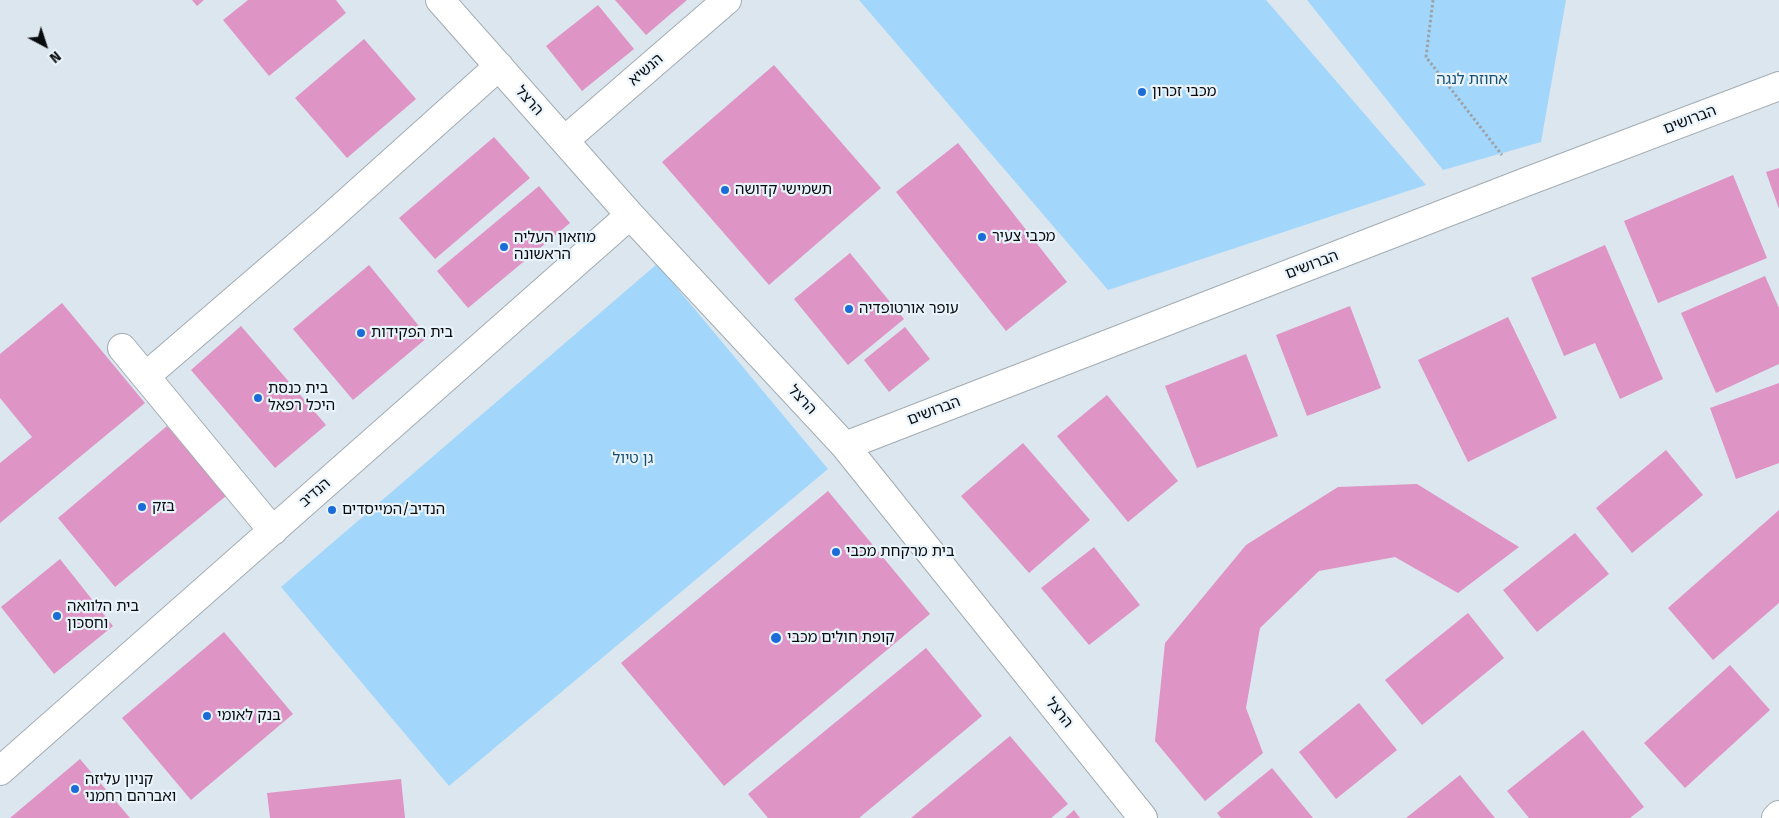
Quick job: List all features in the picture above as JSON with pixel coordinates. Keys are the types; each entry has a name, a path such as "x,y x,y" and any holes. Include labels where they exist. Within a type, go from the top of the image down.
{"street":[{"name":"הרצל","path":"440,0 630,215 845,446 1143,818"},
{"name":"הנשיא","path":"565,140 728,0"},
{"path":"146,376 311,234 498,66"},
{"name":"הברושים","path":"845,446 1523,183 1779,86"},
{"name":"הנדיב","path":"0,771 630,215"},
{"path":"122,348 273,531"}],"path":[{"path":"1433,0 1426,57 1523,183"}],"green space":[{"name":"מכבי זכרון","path":"859,0 1266,0 1426,185 1108,290"},
{"name":"אחוזת לנגה","path":"1307,0 1566,0 1541,142 1443,170"},
{"name":"גן טיול","path":"657,264 828,469 449,786 281,587"}],"building":[{"path":"192,0 204,0 197,6"},
{"path":"248,0 336,0 346,13 269,76 223,20"},
{"path":"615,0 687,0 646,35"},
{"path":"598,5 634,49 582,91 546,46"},
{"path":"364,39 416,99 347,158 295,98"},
{"path":"774,65 881,188 769,285 662,162"},
{"path":"494,137 530,178 435,259 399,218"},
{"name":"מכבי צעיר","path":"958,143 1067,282 1006,331 896,192"},
{"path":"1779,168 1779,209 1766,172"},
{"path":"1733,175 1767,258 1658,303 1624,221"},
{"name":"מוזאון העליה הראשונה","path":"539,186 570,223 468,308 437,271"},
{"path":"1605,245 1663,379 1620,399 1595,343 1564,356 1531,278"},
{"name":"עופר אורטופדיה","path":"850,253 904,319 848,365 794,299"},
{"name":"בית הפקידות","path":"369,265 428,337 353,400 293,329"},
{"path":"1765,276 1779,308 1779,364 1716,393 1681,313"},
{"path":"62,303 145,403 0,523 0,463 32,437 0,398 0,354"},
{"path":"1350,306 1381,388 1307,416 1276,335"},
{"path":"1508,317 1557,418 1468,462 1418,360"},
{"name":"בית כנסת היכל רפאל","path":"241,326 326,425 275,468 191,370"},
{"path":"905,327 930,359 889,392 864,360"},
{"path":"1246,354 1278,436 1197,468 1165,386"},
{"path":"1779,383 1779,463 1736,479 1710,408"},
{"path":"1107,395 1178,481 1128,522 1057,436"},
{"name":"בזק","path":"167,426 226,496 115,587 58,518"},
{"path":"1023,443 1090,520 1029,573 961,496"},
{"path":"1666,450 1703,495 1632,553 1596,508"},
{"path":"1417,484 1519,547 1458,593 1395,557 1319,571 1260,628 1246,708 1263,753 1205,801 1155,741 1165,643 1246,545 1338,487"},
{"name":"קופת חולים מכבי","path":"828,491 930,614 724,786 621,663"},
{"path":"1779,510 1779,603 1713,660 1668,608"},
{"path":"1575,533 1609,574 1537,632 1503,590"},
{"path":"1094,547 1140,605 1089,645 1041,588"},
{"name":"בית הלוואה וחסכון","path":"60,559 113,626 54,674 1,607"},
{"path":"1468,613 1504,658 1422,725 1385,680"},
{"name":"בנק לאומי","path":"224,632 293,714 191,800 122,718"},
{"path":"926,648 982,716 859,818 768,818 748,794"},
{"path":"1730,665 1770,710 1685,788 1644,743"},
{"path":"1359,703 1397,750 1336,799 1299,752"},
{"path":"1583,730 1644,807 1630,818 1529,818 1507,791"},
{"path":"1010,736 1068,804 1051,818 911,818"},
{"name":"קניון עליזה ואברהם רחמני","path":"80,759 130,818 10,818"},
{"path":"1272,768 1313,818 1221,818 1217,813"},
{"path":"1460,775 1495,818 1406,818"},
{"path":"401,779 405,818 270,818 267,793"},
{"path":"1074,810 1080,818 1065,818"}],"place":[{"name":"מכבי זכרון","path":"1142,92"},
{"name":"תשמישי קדושה","path":"725,190"},
{"name":"מכבי צעיר","path":"982,237"},
{"name":"מוזאון העליה הראשונה","path":"504,247"},
{"name":"עופר אורטופדיה","path":"849,309"},
{"name":"בית הפקידות","path":"361,333"},
{"name":"בית כנסת היכל רפאל","path":"258,398"},
{"name":"בזק","path":"142,507"},
{"name":"הנדיב/המייסדים","path":"332,510"},
{"name":"בית מרקחת מכבי","path":"836,552"},
{"name":"בית הלוואה וחסכון","path":"57,616"},
{"name":"קופת חולים מכבי","path":"776,638"},
{"name":"בנק לאומי","path":"207,716"},
{"name":"קניון עליזה ואברהם רחמני","path":"75,789"}]}
